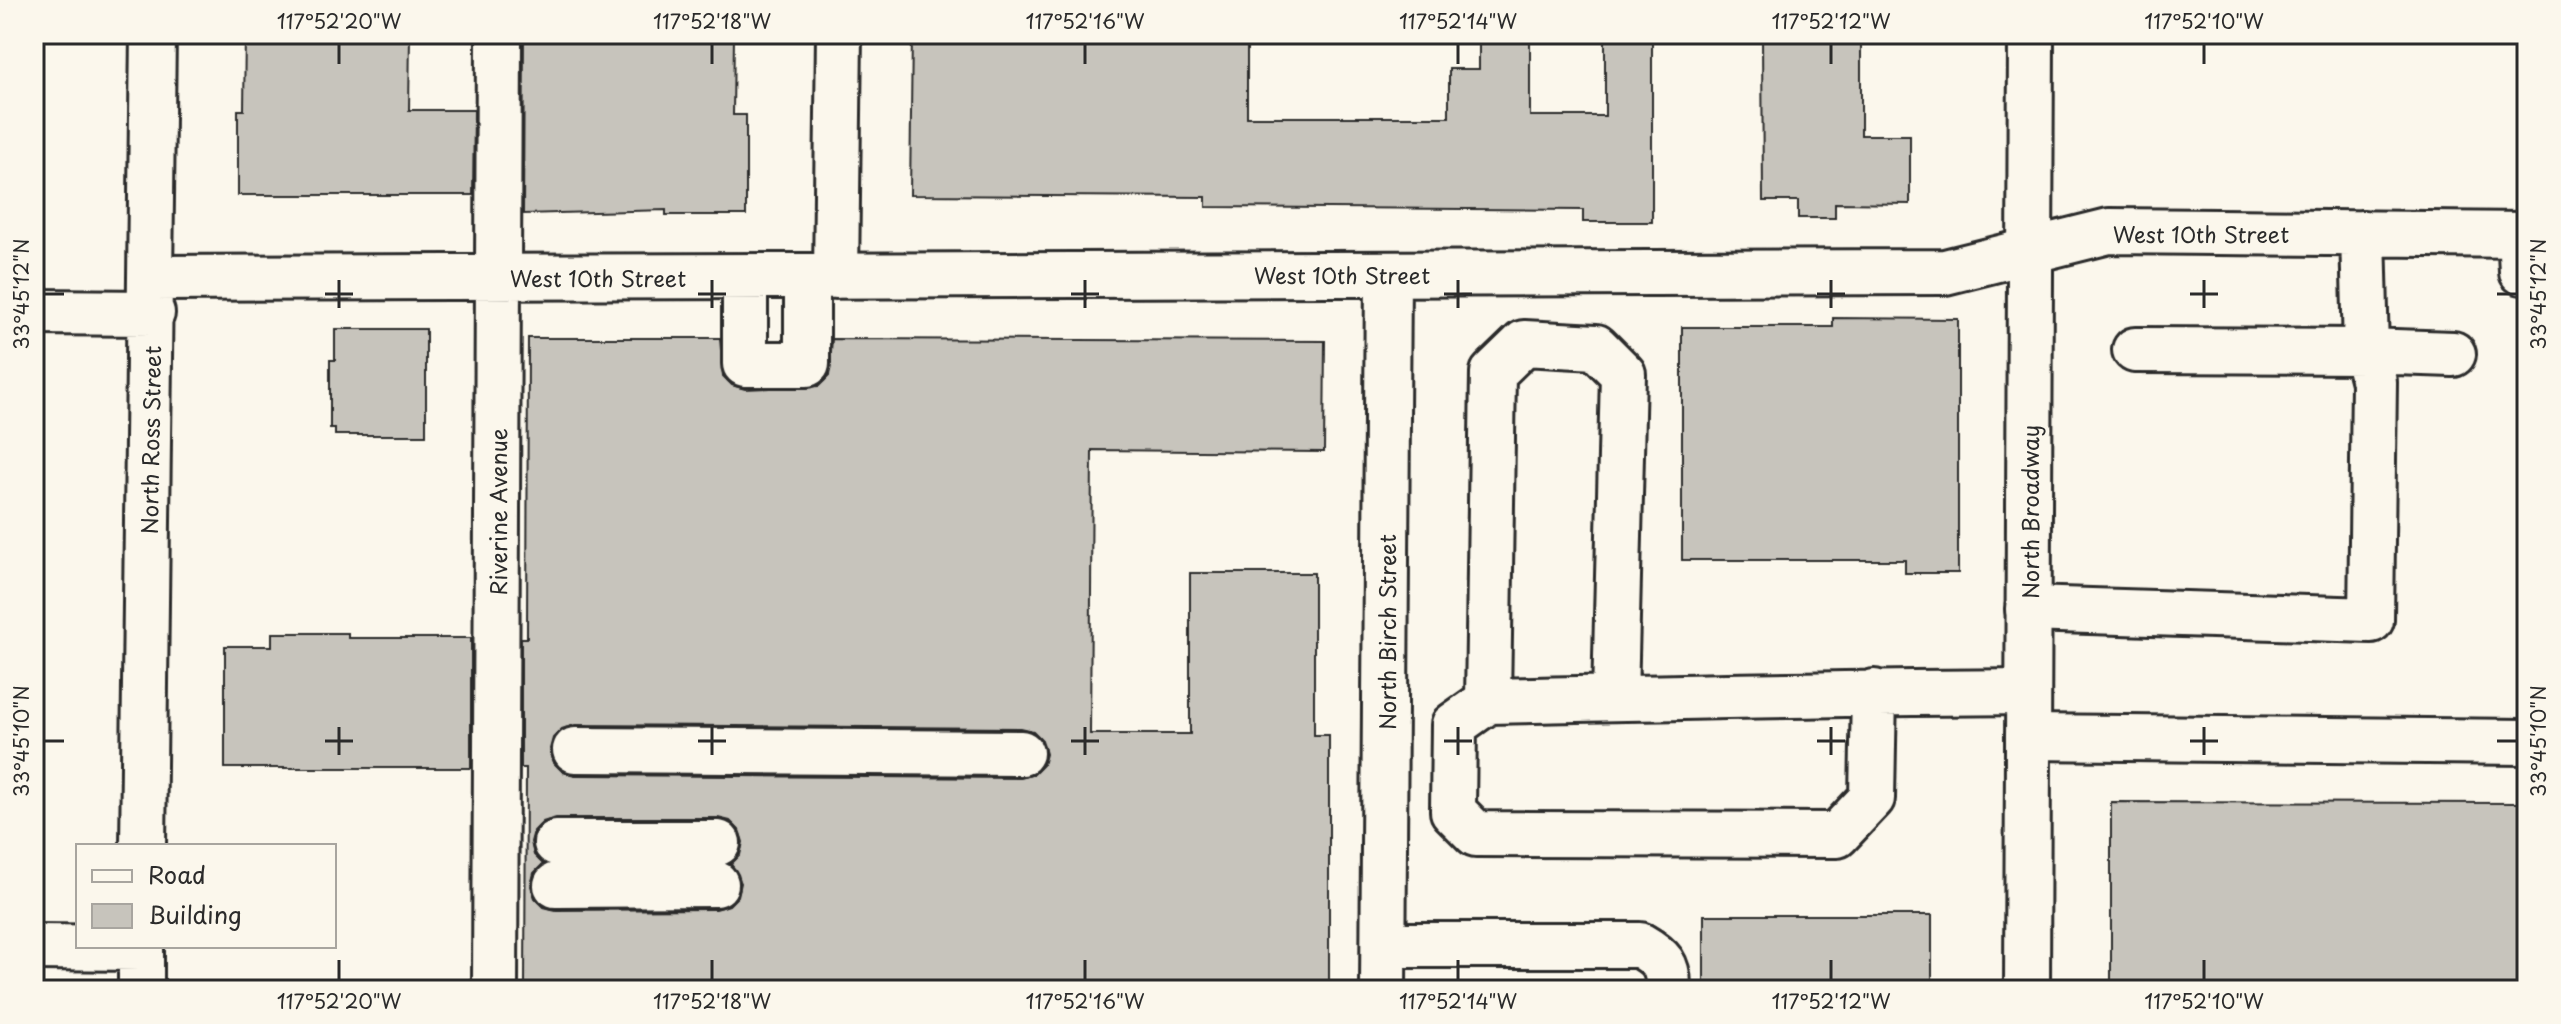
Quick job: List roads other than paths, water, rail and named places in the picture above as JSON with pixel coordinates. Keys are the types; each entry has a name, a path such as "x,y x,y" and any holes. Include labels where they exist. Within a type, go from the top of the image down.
{"street":[{"name":"North Ross Street","path":"143,844 153,34"},
{"name":"Riverine Avenue","path":"495,990 499,34"},
{"path":"745,277 745,364 807,364 822,276 839,34"},
{"name":"North Broadway","path":"2027,990 2031,34"},
{"name":"West 10th Street","path":"34,312 152,296 498,278 1945,272 2109,231 2363,233 2523,247"},
{"path":"2028,609 2371,620 2374,382 2366,351 2363,233"},
{"name":"North Birch Street","path":"1383,990 1388,274"},
{"path":"1488,701 1493,373 1524,343 1596,347 1623,374 1615,698"},
{"path":"2135,350 2453,354"},
{"path":"1874,692 1872,798 1837,835 1476,834 1453,811 1454,725 1488,701 1874,692 2028,692"},
{"path":"2028,737 2527,742"},
{"path":"575,750 1021,753"},
{"path":"556,864 717,864"},
{"path":"1384,945 1640,945 1660,956 1668,972 1668,990"},
{"path":"34,947 141,961"}]}
